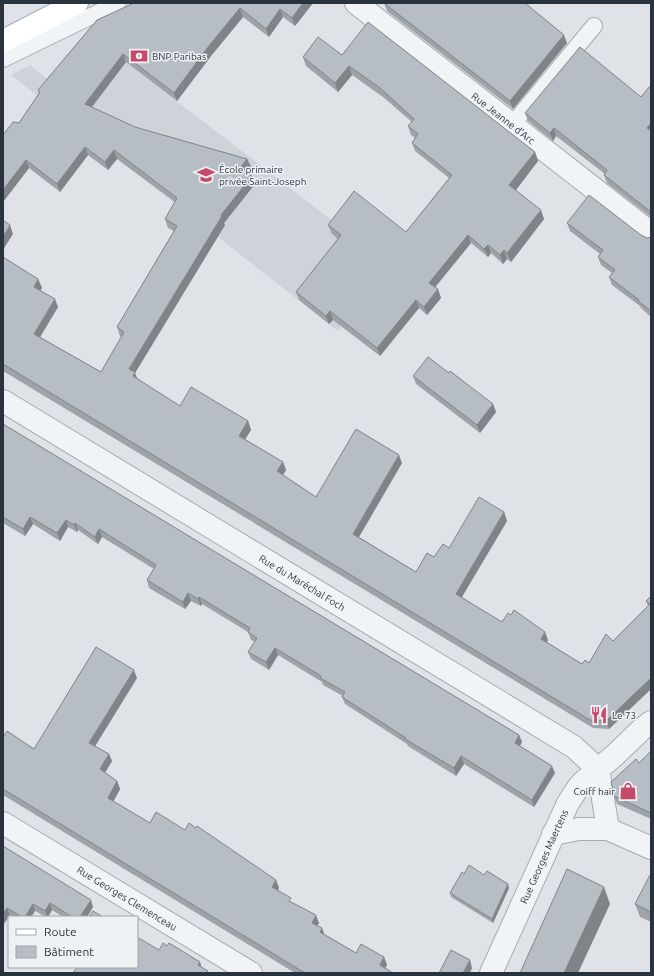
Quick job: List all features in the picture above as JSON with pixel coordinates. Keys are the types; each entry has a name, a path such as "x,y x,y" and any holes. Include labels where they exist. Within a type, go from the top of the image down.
{"main road":[{"path":"3,41 77,3"}],"street":[{"name":"Rue Jeanne d'Arc","path":"356,3 651,233"},
{"name":"Rue du Maréchal Foch","path":"3,401 574,747 598,769"},
{"name":"Rue Georges Maertens","path":"491,973 553,834 576,789 651,722"},
{"path":"598,769 608,829"},
{"name":"Rue Georges Clemenceau","path":"3,823 251,973"},
{"path":"553,834 579,829 608,829 651,848"}],"lane":[{"path":"3,59 118,3"},
{"path":"512,125 594,26"}],"shaded area":[{"name":"École primaire privée Saint-Joseph","path":"93,37 338,225 341,326 338,331 11,75 30,65 54,84"}],"building":[{"path":"134,3 303,3 292,18 280,9 266,29 240,8 208,47 174,93 123,54 85,104 135,127 247,159 241,167 252,176 221,215 222,216 129,369 135,372 133,376 180,406 191,387 248,421 239,436 283,462 277,471 316,497 356,429 399,455 353,534 416,572 427,553 434,557 443,544 449,548 479,497 504,512 456,594 502,622 508,613 511,615 514,610 545,632 541,639 582,664 585,660 589,663 606,634 613,641 650,604 646,601 651,596 651,678 606,721 590,720 3,364 3,257 38,279 34,287 55,299 34,334 101,372 124,332 117,327 177,226 165,219 177,198 114,150 105,162 85,147 57,184 26,160 3,190 3,135 13,122 19,123 40,92 38,90 97,20"},
{"path":"384,3 525,3 564,35 510,101"},
{"path":"368,22 535,152 509,185 541,210 507,253 504,250 500,255 488,245 484,249 468,235 429,283 438,289 424,307 416,300 377,348 330,311 326,316 296,292 341,235 328,225 354,191 406,232 452,175 412,143 418,134 408,126 414,119 380,88 349,66 335,83 303,57 318,37 342,55"},
{"path":"580,47 641,97 651,85 651,123 647,128 651,131 651,212 604,175 607,170 554,128 550,133 525,113"},
{"path":"589,195 641,235 647,238 651,237 651,311 609,277 615,270 598,257 603,250 567,223"},
{"path":"3,220 10,225 3,237"},
{"path":"428,357 449,373 450,371 493,404 477,425 413,376"},
{"path":"3,424 519,735 515,743 552,766 532,800 461,756 454,768 405,739 406,738 342,697 345,692 320,678 321,676 275,648 266,662 248,652 257,638 248,632 250,628 199,597 198,599 188,593 183,602 147,580 156,565 99,529 95,537 75,523 74,525 66,520 57,533 30,517 23,529 3,517"},
{"path":"96,647 134,670 89,743 109,754 100,769 117,781 108,798 150,823 156,812 185,830 189,823 196,828 197,826 276,880 272,887 291,898 289,901 316,915 312,923 322,928 320,932 356,953 361,944 384,957 380,965 393,973 305,973 3,789 3,737 7,731 34,749"},
{"path":"651,751 651,813 614,796 611,782 636,759 639,763"},
{"path":"3,846 91,900 81,916 70,916 50,903 45,911 33,904 26,916 20,916 7,908 3,914"},
{"path":"469,865 484,875 487,871 508,884 492,919 450,893 462,872 464,874"},
{"path":"567,869 604,887 564,973 520,973"},
{"path":"650,875 651,876 651,912 635,904"},
{"path":"93,911 101,916 90,916"},
{"path":"138,938 159,950 163,943 167,946 169,943 200,962 198,965 208,971 206,973 73,973 76,968 138,968"},
{"path":"451,950 470,960 463,973 439,973"}],"place":[{"name":"BNP Paribas","path":"139,56"},
{"name":"École primaire privée Saint-Joseph","path":"206,175"},
{"name":"Le 73","path":"599,715"},
{"name":"Coiff hair","path":"628,791"}]}
